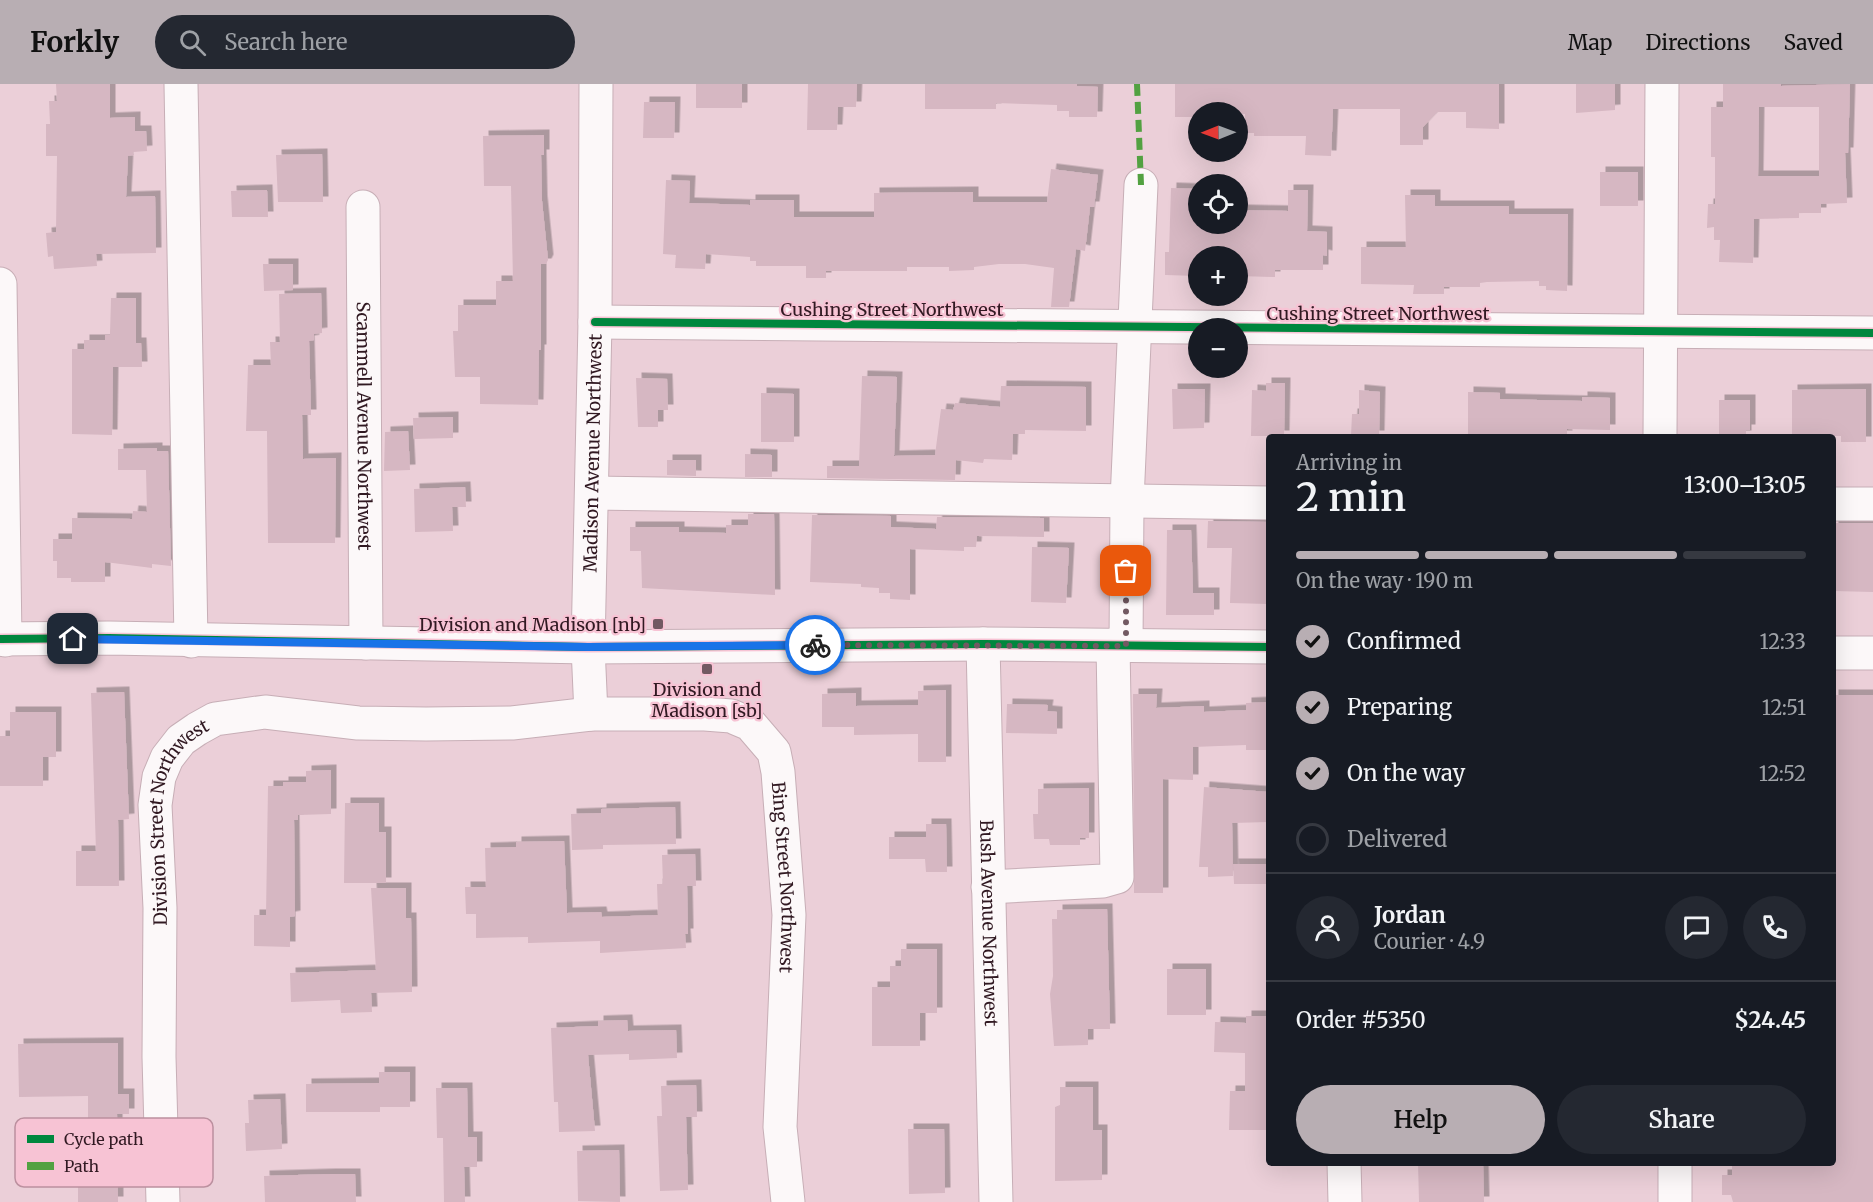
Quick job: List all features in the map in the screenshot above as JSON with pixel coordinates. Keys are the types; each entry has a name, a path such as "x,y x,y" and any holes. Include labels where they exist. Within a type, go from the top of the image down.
{"street":[{"path":"181,84 191,641"},
{"name":"Madison Avenue Northwest","path":"591,714 588,647 595,322 596,84"},
{"path":"1660,434 1662,84"},
{"path":"988,887 1103,881 1117,877 1120,646 1141,185"},
{"name":"Scammell Avenue Northwest","path":"363,207 366,644"},
{"path":"0,284 2,640 109,638 588,647 983,644 1266,646"},
{"name":"Cushing Street Northwest","path":"595,322 1873,333"},
{"path":"592,493 1266,503"},
{"path":"1836,504 1873,504"},
{"name":"Bush Avenue Northwest","path":"983,644 996,1202"},
{"path":"1836,653 1873,653"},
{"name":"Division Street Northwest","path":"161,1118 160,908 155,805 159,777 167,758 181,740 215,719 265,712 358,723 426,724 512,723 591,714"},
{"name":"Bing Street Northwest","path":"591,714 731,716 750,724 774,752 778,772 789,915 780,1127 788,1202"},
{"path":"1344,1166 1345,1202"},
{"path":"1675,1166 1675,1202"},
{"name":"Division Street Northwest","path":"163,1187 163,1202"}],"building":[{"path":"56,84 110,84 110,118 135,117 135,131 146,131 147,151 133,152 134,155 128,156 126,197 155,196 156,253 96,254 97,266 54,269 53,256 48,257 46,233 56,232 57,156 46,156 46,124 50,124 49,101 57,101"},
{"path":"696,84 742,84 742,108 696,108"},
{"path":"808,84 857,84 856,107 838,107 837,130 807,130"},
{"path":"925,84 1077,84 1077,86 1098,87 1097,117 1069,117 1069,111 1057,111 1057,105 996,103 996,109 925,109"},
{"path":"1175,84 1499,84 1499,129 1466,128 1466,112 1437,112 1423,127 1423,145 1400,145 1400,109 1333,109 1331,156 1305,155 1306,136 1254,136 1254,133 1248,133 1248,102 1188,102 1188,117 1175,117"},
{"path":"1576,84 1615,84 1615,110 1576,113"},
{"path":"1723,84 1781,84 1781,86 1850,84 1848,153 1845,153 1847,203 1821,204 1821,213 1799,213 1799,218 1754,219 1753,263 1719,262 1720,240 1714,240 1714,227 1707,228 1708,204 1715,204 1715,157 1711,157 1711,107 1723,107","holes":["1759,107 1819,107 1819,176 1758,176"]},
{"path":"644,102 675,102 674,138 643,138"},
{"path":"544,135 544,155 541,155 542,201 548,260 546,264 541,264 541,350 539,350 538,405 480,404 480,377 455,377 453,331 458,331 458,305 496,305 496,281 513,281 511,186 484,186 483,136"},
{"path":"322,154 323,202 278,202 276,155"},
{"path":"1051,169 1098,175 1094,207 1090,207 1085,251 1076,249 1069,307 1051,307 1054,268 1025,264 999,264 974,267 974,270 949,271 949,267 907,267 907,271 826,271 826,278 806,278 806,266 756,266 756,261 750,261 750,257 706,254 705,269 675,268 676,255 663,254 666,180 690,181 689,203 750,205 750,200 794,200 794,217 874,217 874,193 973,192 973,202 1047,202"},
{"path":"1600,172 1638,172 1638,206 1600,206"},
{"path":"1171,188 1188,189 1188,234 1248,234 1248,210 1288,211 1288,190 1308,190 1307,231 1327,232 1327,256 1323,255 1323,270 1275,270 1275,277 1248,276 1248,246 1188,246 1188,276 1165,275 1165,252 1169,252"},
{"path":"267,190 268,217 232,217 231,191"},
{"path":"1405,195 1435,195 1435,206 1509,206 1509,214 1568,214 1567,291 1546,290 1546,286 1539,286 1539,281 1487,282 1480,283 1480,287 1444,287 1444,294 1413,294 1414,285 1361,284 1361,247 1406,247"},
{"path":"263,264 293,264 293,290 264,291"},
{"path":"321,293 322,333 314,334 314,340 309,341 311,415 302,415 303,459 336,458 335,543 268,543 267,431 246,431 248,365 271,365 270,342 280,342 279,294"},
{"path":"111,298 136,298 136,343 141,343 142,367 113,367 112,435 72,434 72,349 84,349 84,340 105,340 105,335 110,335"},
{"path":"862,376 897,377 894,456 935,455 941,409 953,410 955,403 1000,407 1001,386 1086,387 1086,431 1025,430 1025,434 1013,434 1012,460 984,459 983,463 956,460 955,480 827,478 827,466 859,466"},
{"path":"636,378 667,379 668,410 658,410 658,427 638,427"},
{"path":"1266,383 1285,383 1284,434 1251,436 1252,390 1266,391"},
{"path":"1172,389 1205,389 1204,428 1173,429"},
{"path":"1866,389 1866,442 1841,442 1841,436 1836,436 1836,434 1792,434 1792,390"},
{"path":"1359,390 1380,392 1379,434 1351,434 1352,414 1359,414"},
{"path":"1468,392 1500,393 1500,399 1582,401 1582,397 1610,398 1610,430 1567,429 1567,434 1468,434"},
{"path":"761,393 794,394 794,442 761,442"},
{"path":"1719,400 1750,400 1750,430 1746,430 1746,434 1719,434"},
{"path":"453,417 453,438 414,439 413,418"},
{"path":"408,431 410,470 384,471 385,432"},
{"path":"157,448 157,451 168,451 171,566 152,564 152,568 105,562 105,582 71,582 71,578 57,578 57,561 53,561 53,539 72,539 72,518 132,519 133,511 147,512 146,470 118,470 118,449"},
{"path":"745,454 772,455 772,477 745,477"},
{"path":"667,460 696,460 696,476 667,475"},
{"path":"465,487 466,507 452,507 453,531 415,532 414,489"},
{"path":"748,514 774,514 775,595 642,588 641,551 630,551 630,527 679,527 679,532 726,533 726,525 748,525"},
{"path":"812,515 891,516 891,527 936,529 937,517 1044,518 1044,537 977,536 976,547 964,547 964,551 910,549 910,600 890,599 890,593 879,593 879,588 861,587 861,584 810,582"},
{"path":"1208,521 1266,522 1266,604 1230,603 1232,548 1207,548"},
{"path":"1836,523 1873,523 1873,592 1836,591"},
{"path":"1167,530 1191,530 1193,593 1214,593 1214,615 1166,615"},
{"path":"1032,547 1069,548 1066,603 1031,602"},
{"path":"946,690 946,762 918,762 918,734 854,735 854,727 822,727 822,694 856,693 856,706 918,705 918,691"},
{"path":"124,692 129,819 118,820 119,886 76,886 76,851 96,851 91,693"},
{"path":"1133,694 1157,694 1156,708 1204,706 1204,712 1246,710 1246,703 1266,702 1266,750 1246,750 1246,745 1193,747 1193,780 1163,779 1163,893 1134,893"},
{"path":"1836,695 1873,695 1873,1202 1733,1202 1731,1195 1722,1195 1722,1175 1732,1175 1732,1166 1836,1166"},
{"path":"1007,704 1048,705 1047,711 1057,712 1057,734 1006,733"},
{"path":"10,712 56,712 56,757 43,757 43,786 0,786 0,736 10,736"},
{"path":"331,770 331,814 298,815 298,820 294,820 295,916 290,917 290,947 254,946 254,915 266,915 268,786 283,786 283,782 306,782 306,771"},
{"path":"1204,787 1266,792 1266,822 1232,823 1233,876 1208,877 1208,867 1199,867"},
{"path":"1089,788 1089,838 1080,838 1080,845 1050,845 1049,839 1034,839 1033,814 1038,814 1038,789"},
{"path":"345,803 379,803 379,832 386,832 386,883 344,883"},
{"path":"675,807 676,844 603,845 603,849 572,850 571,814 601,813 601,809"},
{"path":"926,824 946,824 947,872 926,872 925,859 889,859 889,837 926,837"},
{"path":"564,841 567,913 601,912 602,917 658,915 657,884 663,884 662,855 695,854 696,886 687,886 686,948 600,953 600,941 528,943 528,937 476,938 476,914 466,914 465,887 486,887 485,848 516,847 516,842"},
{"path":"1233,864 1266,864 1266,884 1234,884"},
{"path":"371,888 406,888 406,918 411,918 412,992 371,993 372,1012 341,1013 340,1000 291,1002 290,973 376,970"},
{"path":"1107,909 1110,1029 1088,1029 1088,1045 1054,1046 1050,994 1053,976 1052,919 1057,919 1057,910"},
{"path":"901,949 937,949 937,1013 920,1013 920,1046 872,1046 872,987 890,987 890,966 901,966"},
{"path":"1167,969 1206,969 1206,1015 1167,1015"},
{"path":"1246,1016 1266,1016 1266,1130 1229,1130 1230,1091 1245,1091 1245,1053 1214,1052 1215,1022 1246,1023"},
{"path":"627,1020 628,1031 676,1030 677,1058 629,1060 629,1054 588,1055 595,1131 559,1132 558,1102 554,1102 551,1028 598,1026 598,1021"},
{"path":"118,1043 118,1094 129,1094 129,1114 117,1114 117,1118 88,1118 88,1096 19,1097 18,1044"},
{"path":"379,1072 410,1072 410,1107 380,1107 380,1112 306,1112 306,1084 379,1083"},
{"path":"696,1085 697,1117 686,1117 688,1190 660,1191 657,1116 662,1116 661,1086"},
{"path":"1060,1087 1093,1087 1093,1130 1102,1130 1102,1180 1055,1181 1055,1107 1060,1105"},
{"path":"436,1088 467,1088 468,1137 477,1137 477,1167 464,1167 465,1202 444,1202 443,1138 437,1138"},
{"path":"280,1099 282,1149 246,1151 245,1123 249,1123 248,1100"},
{"path":"908,1129 944,1129 945,1193 909,1194"},
{"path":"619,1150 620,1202 578,1201 577,1151"},
{"path":"1418,1166 1483,1166 1484,1202 1419,1202"},
{"path":"355,1174 356,1202 265,1202 264,1176"},
{"path":"78,1187 118,1187 118,1202 78,1202"}],"marked path":[{"path":"1137,84 1141,185"}],"cycle path":[{"path":"595,322 1873,333"},
{"path":"0,639 109,638 588,647 983,644 1266,647"}],"way so far":[{"path":"815,645 1126,646 1126,571"}],"place":[{"name":"Division and Madison [nb]","path":"658,624"},
{"name":"Division and Madison [sb]","path":"707,669"}],"route":[{"path":"73,639 588,647 815,645"}]}
